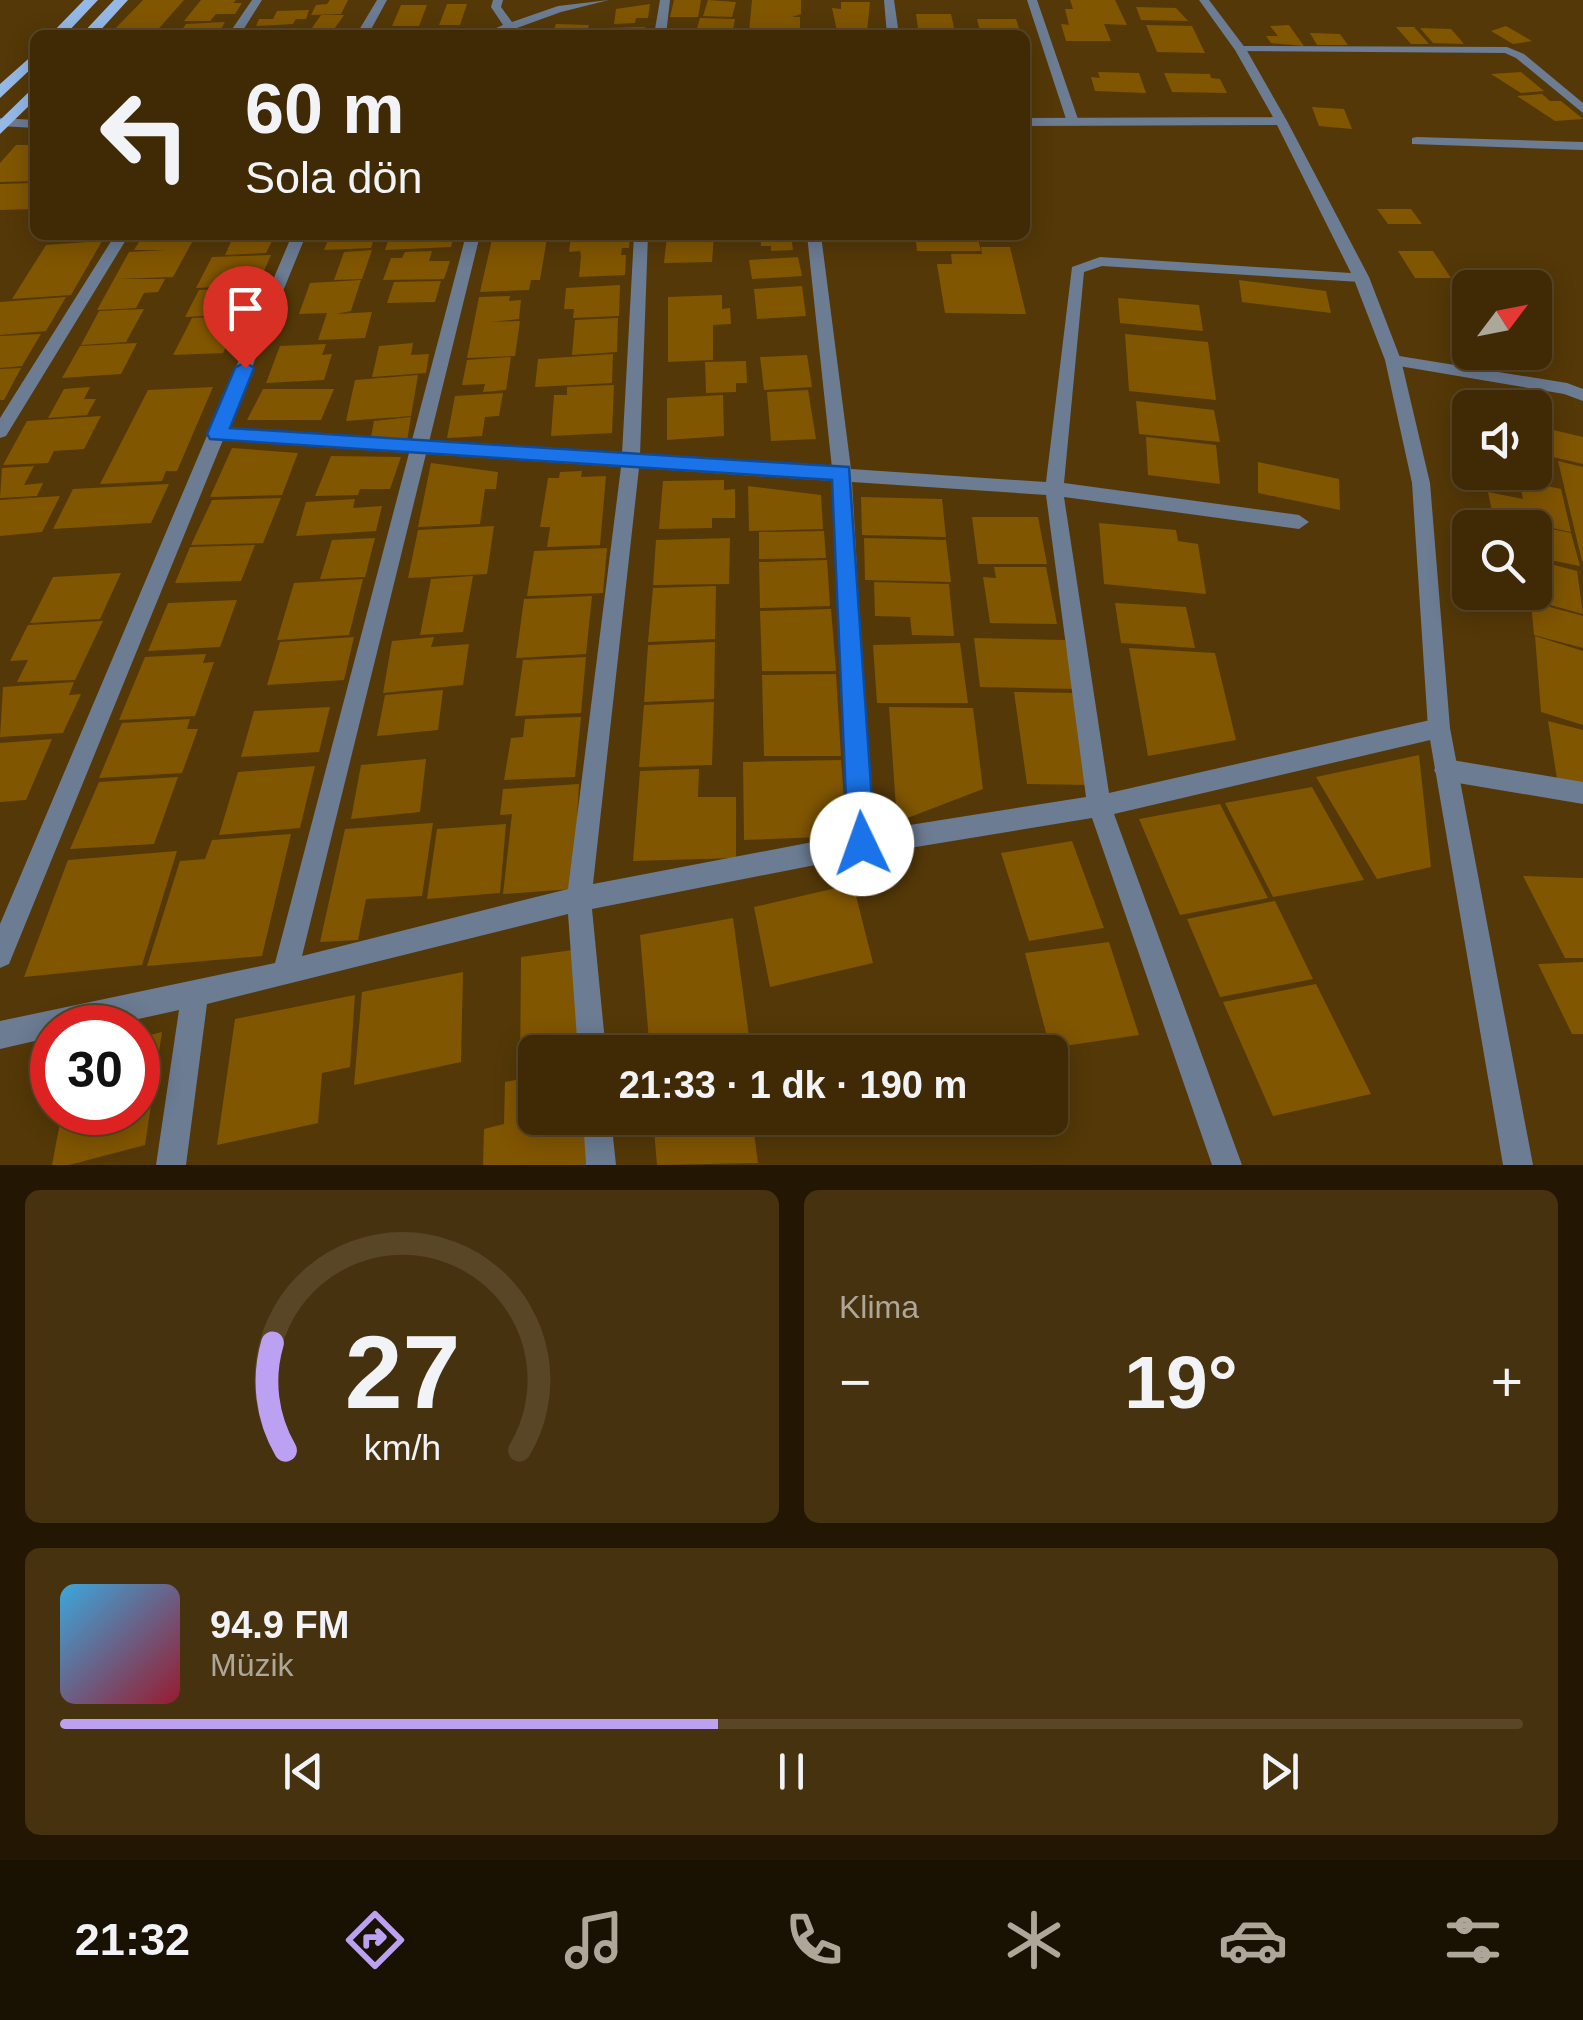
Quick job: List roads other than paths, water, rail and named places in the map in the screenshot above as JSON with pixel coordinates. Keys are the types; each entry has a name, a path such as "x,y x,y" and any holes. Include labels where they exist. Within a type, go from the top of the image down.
{"main road":[{"path":"62,30 92,0"},
{"path":"93,30 121,0"},
{"path":"0,93 30,62"},
{"path":"2,125 30,97"}],"street":[{"path":"237,30 257,0"},
{"path":"365,30 382,0"},
{"path":"498,0 496,7 512,30 558,9 604,0"},
{"path":"661,30 665,0"},
{"path":"889,0 893,30"},
{"path":"1032,0 1073,122"},
{"path":"1204,0 1240,49 1281,121 1361,276 1393,360 1421,483 1439,728 1518,1165"},
{"path":"1240,49 1507,50 1520,56 1583,110"},
{"path":"1030,122 1281,121"},
{"path":"2,125 30,124"},
{"path":"1417,142 1583,146"},
{"path":"0,432 119,240"},
{"path":"0,954 297,240"},
{"path":"285,974 472,240"},
{"path":"591,1035 579,900 631,462 641,240"},
{"path":"815,240 842,473 862,844"},
{"path":"1227,1165 1099,806 1054,489 1077,270 1100,261 1361,276"},
{"path":"1393,360 1567,389 1583,395"},
{"path":"218,434 1054,489 1299,522"},
{"path":"0,1035 285,974 579,900 862,844 1099,806 1439,728"},
{"path":"1446,770 1583,794"},
{"path":"172,1165 195,991"},
{"path":"598,1135 601,1165"}]}
